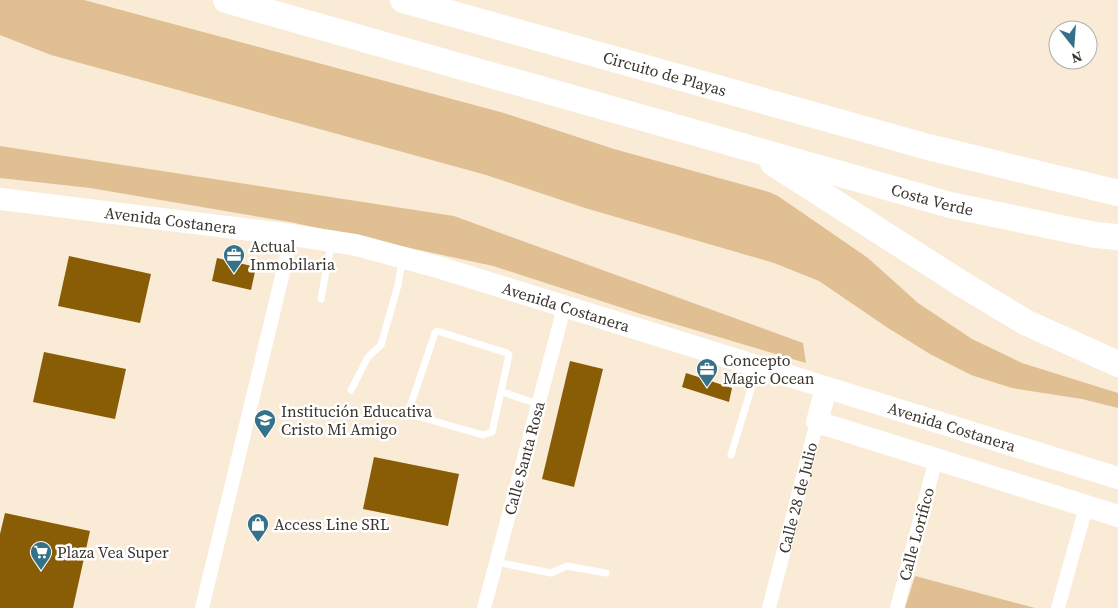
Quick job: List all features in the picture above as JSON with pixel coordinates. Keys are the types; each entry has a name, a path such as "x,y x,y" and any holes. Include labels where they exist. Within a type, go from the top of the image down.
{"highway":[{"path":"226,0 749,147 962,284 1019,318 1118,364"},
{"name":"Circuito de Playas","path":"403,0 928,147 1118,193"},
{"name":"Costa Verde","path":"749,147 950,205 1095,235 1118,237"}],"main road":[{"name":"Avenida Costanera","path":"0,199 292,235 356,245 1118,478"},
{"name":"Calle 28 de Julio","path":"817,422 826,388"},
{"path":"817,422 1118,516"}],"street":[{"path":"202,608 292,235"},
{"name":"Calle Santa Rosa","path":"484,608 564,308"},
{"name":"Calle 28 de Julio","path":"769,608 817,422"},
{"name":"Calle Lorifico","path":"896,608 936,459"},
{"path":"1058,608 1086,507"}],"lane":[{"path":"321,299 332,241"},
{"path":"351,390 368,357 381,345 398,285 403,258"},
{"path":"438,331 508,353 510,356 502,392 494,430 486,435 413,415 410,409 435,333 438,331"},
{"path":"731,455 758,367"},
{"path":"502,392 538,404"},
{"path":"496,562 552,573 566,566 606,573"}],"shaded area":[{"path":"0,0 84,0 504,113 614,149 769,192 778,196 868,258 918,303 972,339 1022,363 1118,393 1118,408 1082,399 1012,388 971,375 930,354 819,281 774,263 585,208 486,175 51,55 0,35"},
{"path":"0,146 454,216 803,343 806,363 641,314 493,266 290,222 90,188 0,178"},
{"path":"915,576 1035,608 905,608"}],"building":[{"path":"69,256 151,274 140,323 58,306"},
{"name":"Actual Inmobilaria","path":"217,258 256,267 251,290 212,281"},
{"path":"44,352 126,369 115,419 33,402"},
{"path":"570,361 603,369 574,487 542,479"},
{"name":"Concepto Magic Ocean","path":"686,373 732,388 729,402 682,387"},
{"path":"374,457 459,474 448,526 363,509"},
{"name":"Plaza Vea Super","path":"5,513 90,531 73,608 0,608 0,534"}],"place":[{"name":"Actual Inmobilaria","path":"234,274"},
{"name":"Concepto Magic Ocean","path":"707,388"},
{"name":"Institución Educativa Cristo Mi Amigo","path":"265,439"},
{"name":"Access Line SRL","path":"258,543"},
{"name":"Plaza Vea Super","path":"41,571"}]}
